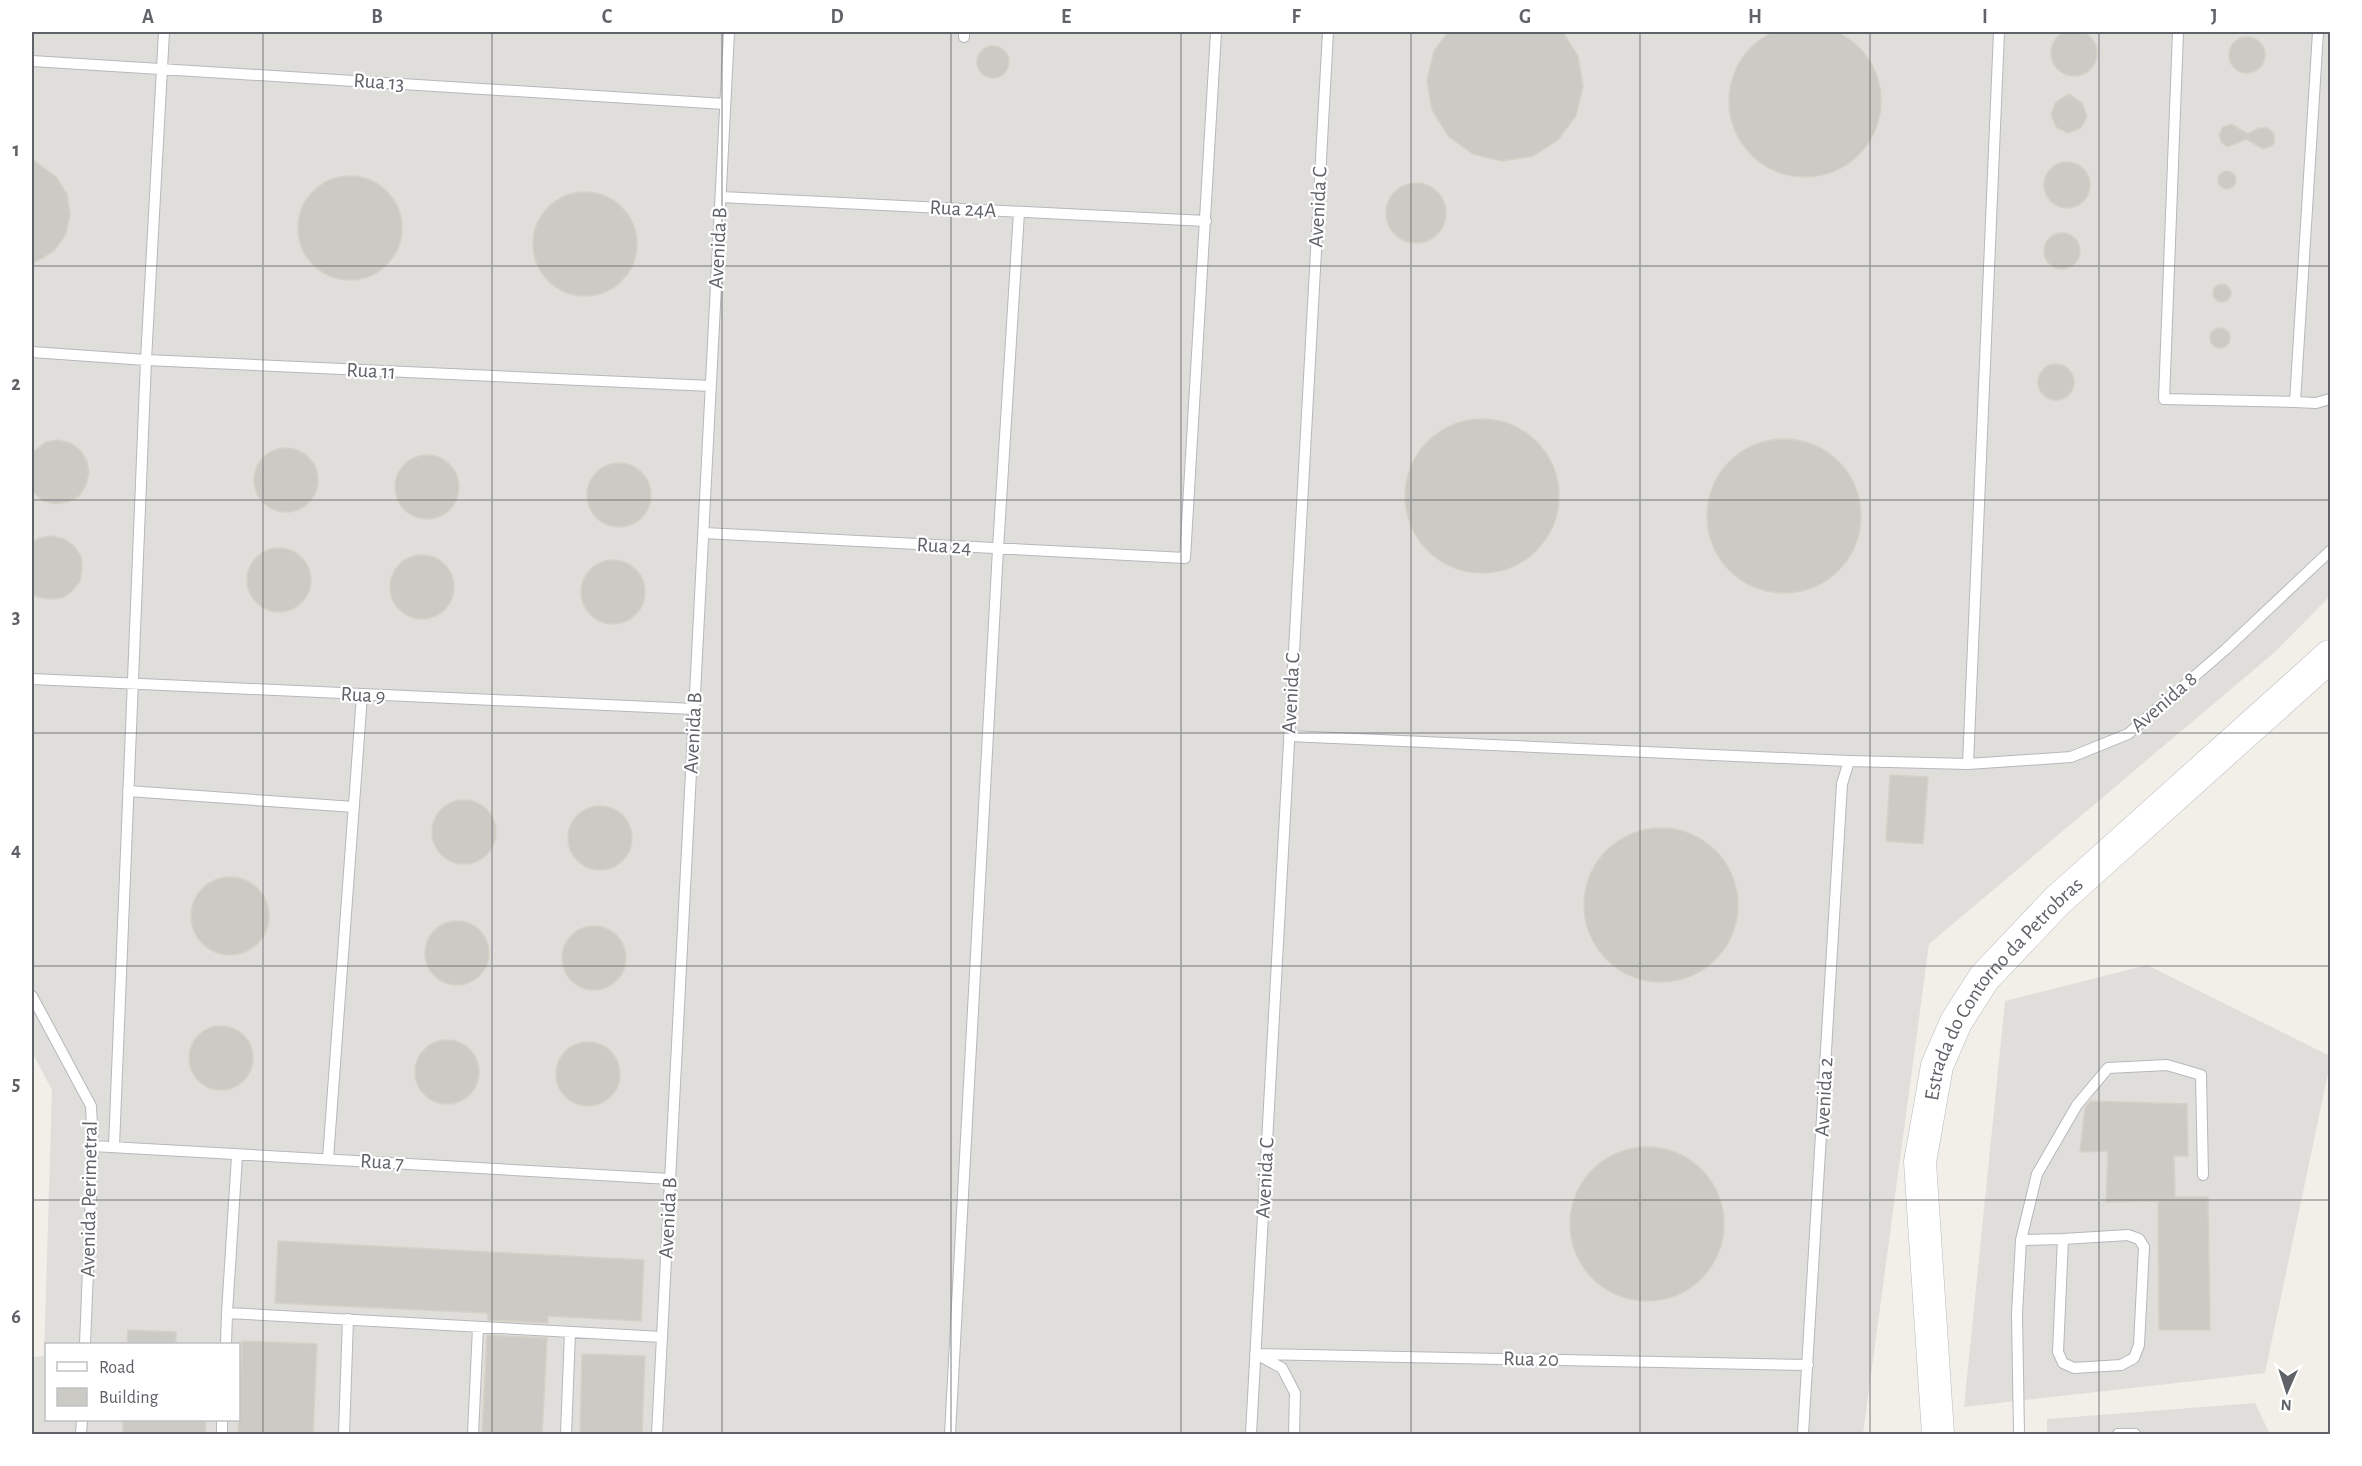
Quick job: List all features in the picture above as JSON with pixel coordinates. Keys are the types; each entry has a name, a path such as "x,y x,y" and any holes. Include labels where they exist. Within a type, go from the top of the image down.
{"main road":[{"name":"Estrada do Contorno da Petrobras","path":"1938,1434 1920,1162 1936,1066 1956,1022 1984,978 2057,901 2331,656"}],"lane":[{"path":"114,1146 146,360 164,32"},
{"name":"Avenida B","path":"657,1434 729,32"},
{"path":"1206,221 1216,32"},
{"name":"Avenida C","path":"1251,1434 1328,32"},
{"path":"1968,765 1999,32"},
{"path":"2178,32 2164,399 2316,403 2331,399"},
{"path":"2295,402 2318,32"},
{"name":"Rua 13","path":"32,61 726,104"},
{"name":"Rua 24A","path":"721,197 1206,221"},
{"path":"950,1434 998,549 1019,212"},
{"name":"Rua 24","path":"704,533 1185,558 1206,221"},
{"name":"Rua 11","path":"32,352 146,360 711,386"},
{"name":"Avenida 8","path":"1289,736 1968,765 2071,757 2128,734 2226,649 2331,551"},
{"name":"Rua 9","path":"32,679 694,709"},
{"path":"328,1159 362,695"},
{"name":"Avenida 2","path":"1803,1434 1842,784 1849,761"},
{"path":"128,791 354,807"},
{"name":"Avenida Perimetral","path":"32,996 91,1106 93,1146 85,1343"},
{"path":"2019,1434 2017,1314 2021,1240 2037,1174 2077,1105 2108,1068 2167,1065 2201,1076 2203,1175"},
{"name":"Rua 7","path":"93,1146 670,1179"},
{"path":"226,1343 237,1155"},
{"path":"2021,1240 2128,1235 2139,1239 2144,1247 2139,1346 2133,1358 2121,1365 2074,1368 2063,1363 2058,1352 2063,1239"},
{"path":"227,1312 662,1337"},
{"path":"344,1434 348,1319"},
{"path":"473,1434 478,1327"},
{"path":"566,1434 570,1332"},
{"path":"1255,1354 1281,1368 1295,1393 1294,1434"},
{"name":"Rua 20","path":"1255,1354 1808,1365"},
{"path":"2118,1434 2135,1434"}],"shaded area":[{"path":"32,32 2330,32 2330,596 2275,652 1929,944 1863,1434 32,1434 32,1357 44,1356 52,1090 32,1052"},
{"path":"2147,965 2330,1056 2265,1373 1964,1407 2005,1001"},
{"path":"2255,1403 2270,1434 2047,1434 2047,1419"}],"building":[{"path":"1805,25 1820,26 1834,31 1859,47 1875,72 1880,86 1880,116 1875,130 1859,155 1834,171 1820,176 1805,177 1790,176 1776,171 1751,155 1735,130 1730,116 1729,101 1730,86 1735,72 1751,47 1776,31 1790,26"},
{"path":"2074,30 2090,37 2097,53 2090,69 2074,76 2058,69 2051,53 2058,37"},
{"path":"1448,32 1563,32 1578,56 1583,86 1576,116 1558,140 1533,156 1502,161 1473,154 1448,136 1432,110 1427,80 1434,51"},
{"path":"2247,37 2260,42 2265,55 2260,68 2247,73 2234,68 2229,55 2234,42"},
{"path":"993,46 1005,50 1009,62 1005,74 993,78 981,74 977,62 981,50"},
{"path":"2069,94 2082,103 2087,116 2081,128 2068,133 2056,127 2051,114 2056,102"},
{"path":"2231,124 2248,134 2259,128 2268,128 2274,134 2274,143 2263,149 2246,139 2228,147 2222,143 2219,135 2223,127"},
{"path":"32,159 56,177 67,194 70,214 66,234 54,251 32,264"},
{"path":"2067,162 2083,169 2090,185 2083,201 2067,208 2051,201 2044,185 2051,169"},
{"path":"2227,171 2235,176 2236,180 2231,188 2227,189 2219,184 2218,180 2223,172"},
{"path":"350,176 370,180 387,191 398,208 402,228 398,248 387,265 370,276 350,280 330,276 313,265 302,248 298,228 302,208 313,191 330,180"},
{"path":"1416,183 1433,188 1441,196 1446,213 1441,230 1433,238 1416,243 1399,238 1391,230 1386,213 1391,196 1399,188"},
{"path":"585,192 605,196 622,207 633,224 637,244 633,264 622,281 605,292 585,296 565,292 548,281 537,264 533,244 537,224 548,207 565,196"},
{"path":"2062,233 2075,238 2080,251 2075,264 2062,269 2049,264 2044,251 2049,238"},
{"path":"2222,284 2228,287 2231,293 2228,299 2222,302 2216,299 2213,293 2216,287"},
{"path":"2220,328 2227,331 2230,338 2227,345 2220,348 2213,345 2210,338 2213,331"},
{"path":"2056,364 2069,369 2074,382 2069,395 2056,400 2043,395 2038,382 2043,369"},
{"path":"1482,419 1511,425 1525,432 1536,442 1546,453 1553,467 1559,496 1553,525 1546,539 1536,550 1525,560 1511,567 1482,573 1453,567 1439,560 1428,550 1418,539 1411,525 1405,496 1411,467 1418,453 1428,442 1439,432 1453,425"},
{"path":"1784,439 1813,445 1827,452 1838,462 1848,473 1855,487 1861,516 1855,545 1848,559 1838,570 1827,580 1813,587 1784,593 1755,587 1741,580 1730,570 1720,559 1713,545 1707,516 1713,487 1720,473 1730,462 1741,452 1755,445"},
{"path":"58,440 70,443 80,450 87,461 89,473 86,485 79,496 68,502 56,504 43,501 32,491 32,453 46,442"},
{"path":"286,448 304,454 312,462 318,480 312,498 304,506 286,512 268,506 260,498 254,480 260,462 268,454"},
{"path":"427,455 445,461 453,469 459,487 453,505 445,513 427,519 409,513 401,505 395,487 401,469 409,461"},
{"path":"619,463 637,469 645,477 651,495 645,513 637,521 619,527 601,521 593,513 587,495 593,477 601,469"},
{"path":"51,536 64,539 74,546 81,556 82,569 80,581 72,591 62,598 49,599 37,597 32,593 32,542"},
{"path":"279,548 297,554 305,562 311,580 305,598 297,606 279,612 261,606 253,598 247,580 253,562 261,554"},
{"path":"422,555 440,561 448,569 454,587 448,605 440,613 422,619 404,613 396,605 390,587 396,569 404,561"},
{"path":"613,560 631,566 639,574 645,592 639,610 631,618 613,624 595,618 587,610 581,592 587,574 595,566"},
{"path":"1890,775 1928,777 1923,844 1886,841"},
{"path":"464,800 482,806 490,814 496,832 490,850 482,858 464,864 446,858 438,850 432,832 438,814 446,806"},
{"path":"600,806 618,812 626,820 632,838 626,856 618,864 600,870 582,864 574,856 568,838 574,820 582,812"},
{"path":"1661,828 1690,834 1704,841 1715,851 1725,862 1732,876 1738,905 1732,934 1725,948 1715,959 1704,969 1690,976 1661,982 1632,976 1618,969 1607,959 1597,948 1590,934 1584,905 1590,876 1597,862 1607,851 1618,841 1632,834"},
{"path":"230,877 245,880 257,889 266,901 269,916 266,931 257,943 245,952 230,955 215,952 203,943 194,931 191,916 194,901 203,889 215,880"},
{"path":"457,921 475,927 483,935 489,953 483,971 475,979 457,985 439,979 431,971 425,953 431,935 439,927"},
{"path":"594,926 612,932 620,940 626,958 620,976 612,984 594,990 576,984 568,976 562,958 568,940 576,932"},
{"path":"221,1026 239,1032 247,1040 253,1058 247,1076 239,1084 221,1090 203,1084 195,1076 189,1058 195,1040 203,1032"},
{"path":"447,1040 465,1046 473,1054 479,1072 473,1090 465,1098 447,1104 429,1098 421,1090 415,1072 421,1054 429,1046"},
{"path":"588,1042 606,1048 614,1056 620,1074 614,1092 606,1100 588,1106 570,1100 562,1092 556,1074 562,1056 570,1048"},
{"path":"2090,1101 2187,1104 2188,1156 2174,1156 2175,1197 2208,1197 2210,1330 2159,1330 2158,1201 2106,1202 2108,1151 2080,1152 2085,1108"},
{"path":"1647,1147 1676,1153 1690,1160 1701,1170 1711,1181 1718,1195 1724,1224 1718,1253 1711,1267 1701,1278 1690,1288 1676,1295 1647,1301 1618,1295 1604,1288 1593,1278 1583,1267 1576,1253 1570,1224 1576,1195 1583,1181 1593,1170 1604,1160 1618,1153"},
{"path":"278,1241 644,1260 641,1321 548,1316 548,1323 488,1320 488,1313 275,1303"},
{"path":"128,1330 176,1332 176,1343 127,1343"},
{"path":"487,1335 547,1338 542,1434 482,1434"},
{"path":"242,1341 317,1344 313,1434 238,1434"},
{"path":"582,1354 645,1356 642,1434 580,1434"},
{"path":"123,1421 206,1421 205,1434 123,1434"}]}
